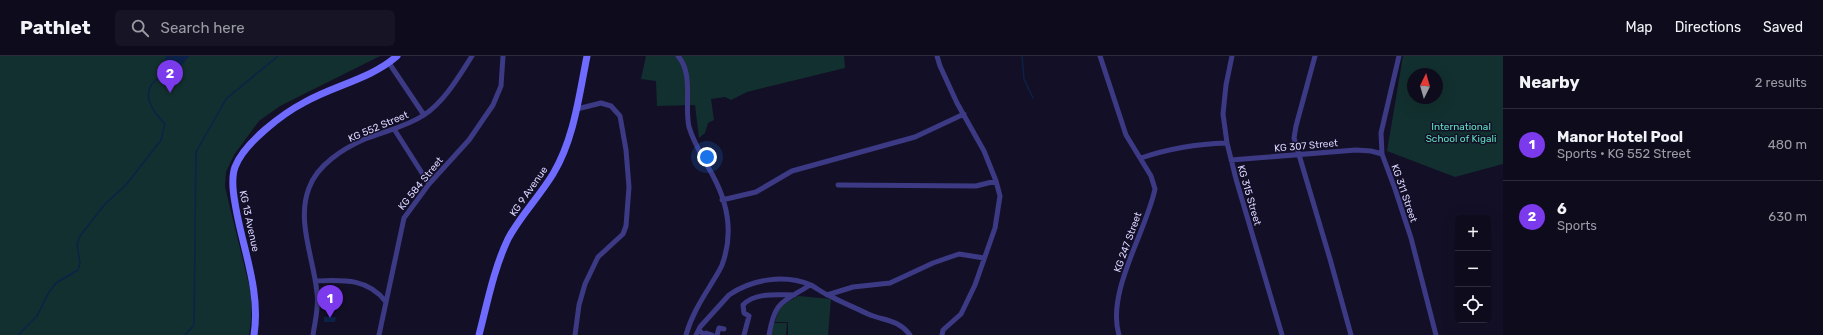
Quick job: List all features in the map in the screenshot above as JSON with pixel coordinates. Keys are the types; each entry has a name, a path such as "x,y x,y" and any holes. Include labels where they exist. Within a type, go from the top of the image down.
{"street":[{"name":"KG 13 Avenue","path":"254,335 256,300 234,195 234,169 238,160 264,132 305,102 371,74 389,63 397,56"},
{"name":"KG 552 Street","path":"313,335 318,309 316,281 305,219 308,188 314,176 342,152 364,140 394,129 424,115 441,99 472,56"},
{"name":"KG 584 Street","path":"379,335 404,218 429,184 469,140 493,105 502,79 503,56"},
{"name":"KG 9 Avenue","path":"479,335 500,259 508,240 552,175 563,154 577,109 587,56"},
{"path":"678,56 684,64 686,76 689,126 698,149 713,175 729,221 730,229 722,266 690,320 686,335"},
{"path":"937,56 945,77 971,130 984,151 996,181 1000,196 995,228 974,285 960,314 943,330 942,335"},
{"name":"KG 247 Street","path":"1100,56 1126,135 1154,182 1155,189 1121,287 1116,316 1119,335"},
{"name":"KG 315 Street","path":"1232,56 1226,85 1223,114 1227,143 1282,335"},
{"path":"1315,56 1294,138 1351,335"},
{"name":"KG 311 Street","path":"1399,56 1381,133 1382,154 1411,238 1436,335"},
{"path":"389,63 424,115"},
{"path":"575,335 579,305 585,284 598,257 623,234 626,226 629,187 626,150 620,116 611,106 601,103 577,109"},
{"path":"722,200 756,192 796,170 915,137 964,114"},
{"path":"394,129 429,184"},
{"path":"1141,158 1164,150 1200,144 1227,143"},
{"name":"KG 307 Street","path":"1231,160 1356,150 1371,151 1382,154"},
{"path":"838,185 976,186 996,181"},
{"path":"827,295 853,287 890,282 933,263 959,254 984,258"},
{"path":"696,335 729,295 746,286 778,279 792,280 810,285 827,295 873,316 893,320 910,335"},
{"path":"316,281 350,281 364,284 380,294 386,302"},
{"path":"769,335 773,314 777,306 810,285"},
{"path":"744,335 748,316 744,313 743,305 746,302 764,296 794,295"},
{"path":"717,335 719,328 724,329"},
{"path":"699,330 704,334 706,333 712,335"}],"green space":[{"path":"0,56 380,56 280,106 259,121 234,155 226,172 225,187 251,293 251,320 249,335 0,335"},
{"path":"646,56 844,56 845,68 747,92 731,100 725,97 711,99 714,120 708,123 705,133 699,138 695,105 657,106 656,81 641,79"},
{"name":"International School of Kigali","path":"1403,56 1503,56 1503,164 1455,177 1387,151"},
{"path":"798,296 831,299 828,335 788,335 788,322 775,322 779,307"},
{"path":"773,323 787,323 786,335 771,335"}],"water":[{"path":"166,56 190,56 180,67 170,71 166,70 163,65"},
{"path":"324,317 336,317 335,322 324,322"}],"waterway":[{"path":"185,335 194,325 196,152 226,99 278,56"},
{"path":"1022,56 1024,79 1033,98"},
{"path":"18,335 37,316 49,292 56,283 78,270 80,263 77,245 80,236 105,204 126,185 161,140 165,124 153,109 150,103 149,92 151,86 166,70"}],"place":[{"name":"6","path":"170,93"},
{"name":"Manor Hotel Pool","path":"330,318"}]}
